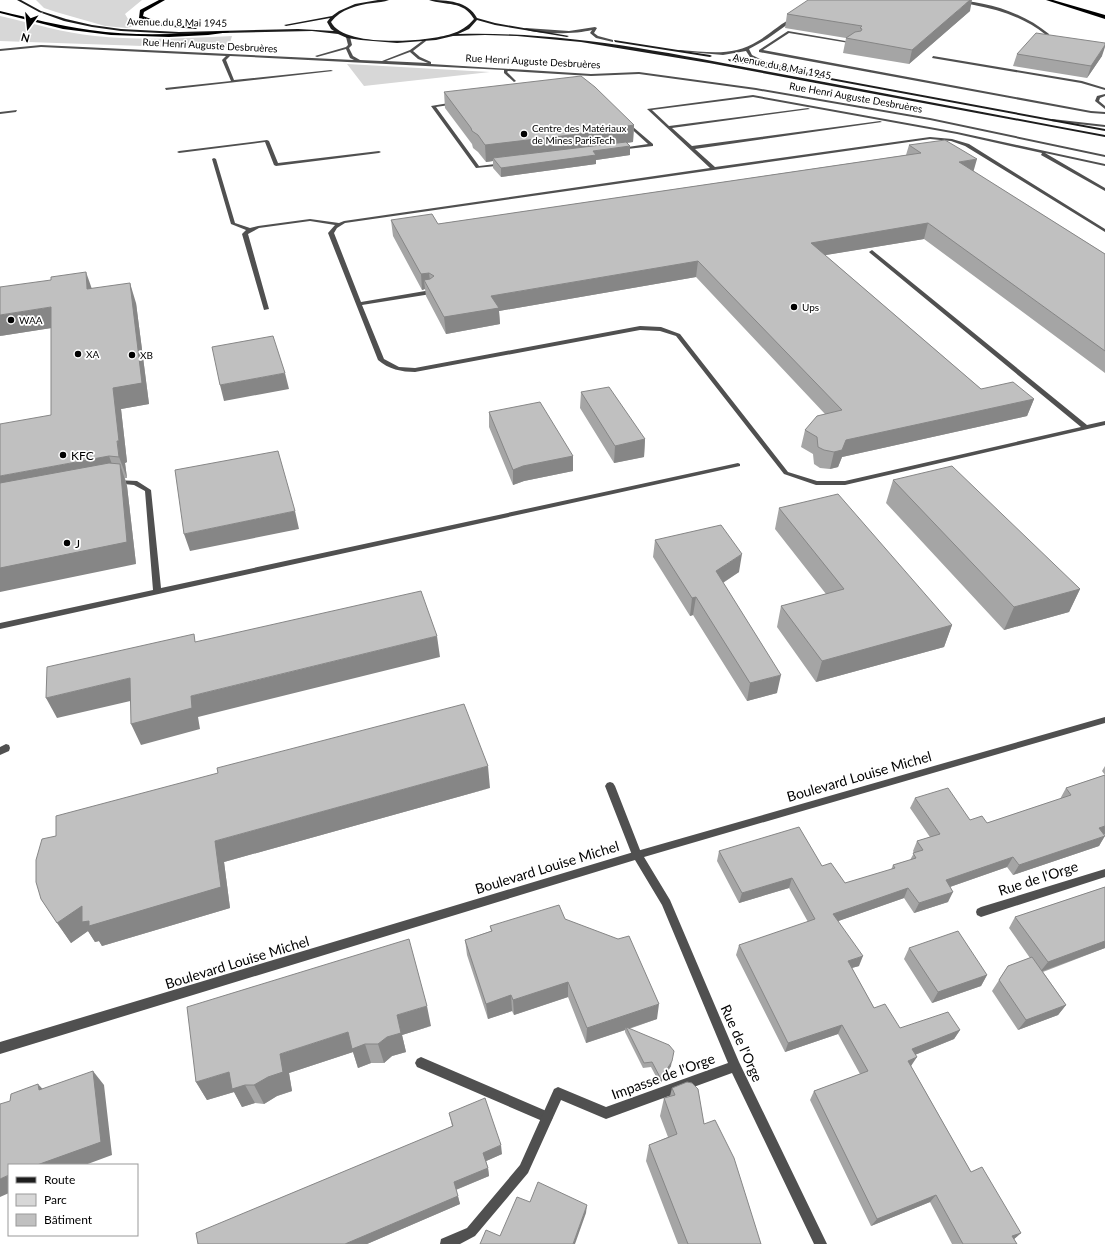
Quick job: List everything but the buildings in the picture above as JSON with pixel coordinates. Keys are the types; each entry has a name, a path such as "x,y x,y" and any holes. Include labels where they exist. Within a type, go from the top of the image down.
{"highway":[{"path":"163,0 142,11 142,17 151,23 171,27 228,31"},
{"path":"1048,0 1105,17"},
{"path":"0,12 64,28 106,34 172,36 228,31"}],"main road":[{"name":"Avenue du 8 Mai 1945","path":"19,0 48,15 76,23 103,28 184,33 296,29 321,30 383,42 425,40 453,35 479,33 508,34 596,44 662,54 1105,136"},
{"name":"Avenue du 8 Mai 1945","path":"29,0 34,4 53,12 103,25 165,30 228,31 309,22 332,17 340,11 352,6 387,0"},
{"path":"430,0 455,4 466,8 474,13 476,19"},
{"path":"332,17 329,22 332,28 339,33"},
{"name":"Avenue du 8 Mai 1945","path":"453,35 469,27 476,19 525,29 680,51 1105,130"}],"street":[{"path":"948,0 996,9 1028,19 1048,35 1046,45"},
{"path":"680,51 718,53 735,52 747,49 796,16"},
{"path":"525,29 566,33 595,28 592,33 597,37 612,41"},
{"path":"856,44 788,32 760,51 1091,112 1105,113"},
{"path":"286,58 321,56 347,48 350,45 348,36"},
{"path":"379,62 410,51 425,40"},
{"name":"Rue Henri Auguste Desbruères","path":"1,50 55,46 437,65 574,74 639,73 756,89 937,120 1105,156"},
{"path":"347,48 351,57 359,61"},
{"path":"747,49 751,56 765,63 808,74"},
{"path":"410,51 419,58 437,65"},
{"path":"229,55 224,60 232,82"},
{"path":"933,57 1082,82 1105,88"},
{"path":"507,69 505,72 514,82"},
{"path":"166,89 331,71"},
{"path":"574,74 580,79"},
{"path":"1105,95 1098,98 1097,101 1105,108"},
{"path":"714,169 649,109 753,96 957,133 1105,165"},
{"path":"464,102 433,106 478,167 510,163"},
{"path":"668,127 817,108"},
{"path":"0,113 16,111"},
{"path":"612,150 651,145 623,119"},
{"path":"1052,120 1105,126"},
{"path":"690,148 889,121"},
{"path":"952,140 957,133"},
{"path":"1105,231 967,145 952,140 930,138 344,222 339,224 331,233 381,360 388,365 405,370 415,370 640,328 656,328 670,331 678,335 786,473 816,483 845,483 1105,423"},
{"path":"180,152 267,141 276,165 378,152"},
{"path":"1037,150 1105,190"},
{"path":"214,159 233,224 250,230"},
{"path":"266,309 245,234 258,227 310,220 339,224"},
{"path":"872,252 1085,427"},
{"path":"359,304 431,292"},
{"path":"0,626 738,465"},
{"path":"109,483 117,481 135,483 148,490 157,591"},
{"name":"Boulevard Louise Michel","path":"0,1048 637,854 1105,720"},
{"name":"Rue de l'Orge","path":"610,786 637,854 666,903 735,1066 821,1244"},
{"name":"Rue de l'Orge","path":"981,912 1105,872"},
{"path":"421,1063 547,1117"},
{"name":"Impasse de l'Orge","path":"446,1244 471,1232 524,1169 558,1093 606,1113 735,1066"}],"green space":[{"path":"36,0 142,0 125,14 128,19 137,22 136,26 126,28 105,26 56,12 44,8"},
{"path":"0,16 71,33 112,38 164,39 232,36 228,49 0,41"},
{"path":"347,64 490,72 364,86"}],"place":[{"name":"Centre des Matériaux de Mines ParisTech","path":"524,134"},
{"name":"Ups","path":"794,307"},
{"name":"WAA","path":"11,320"},
{"name":"XA","path":"78,354"},
{"name":"XB","path":"132,355"},
{"name":"KFC","path":"63,455"},
{"name":"J","path":"67,543"}]}
